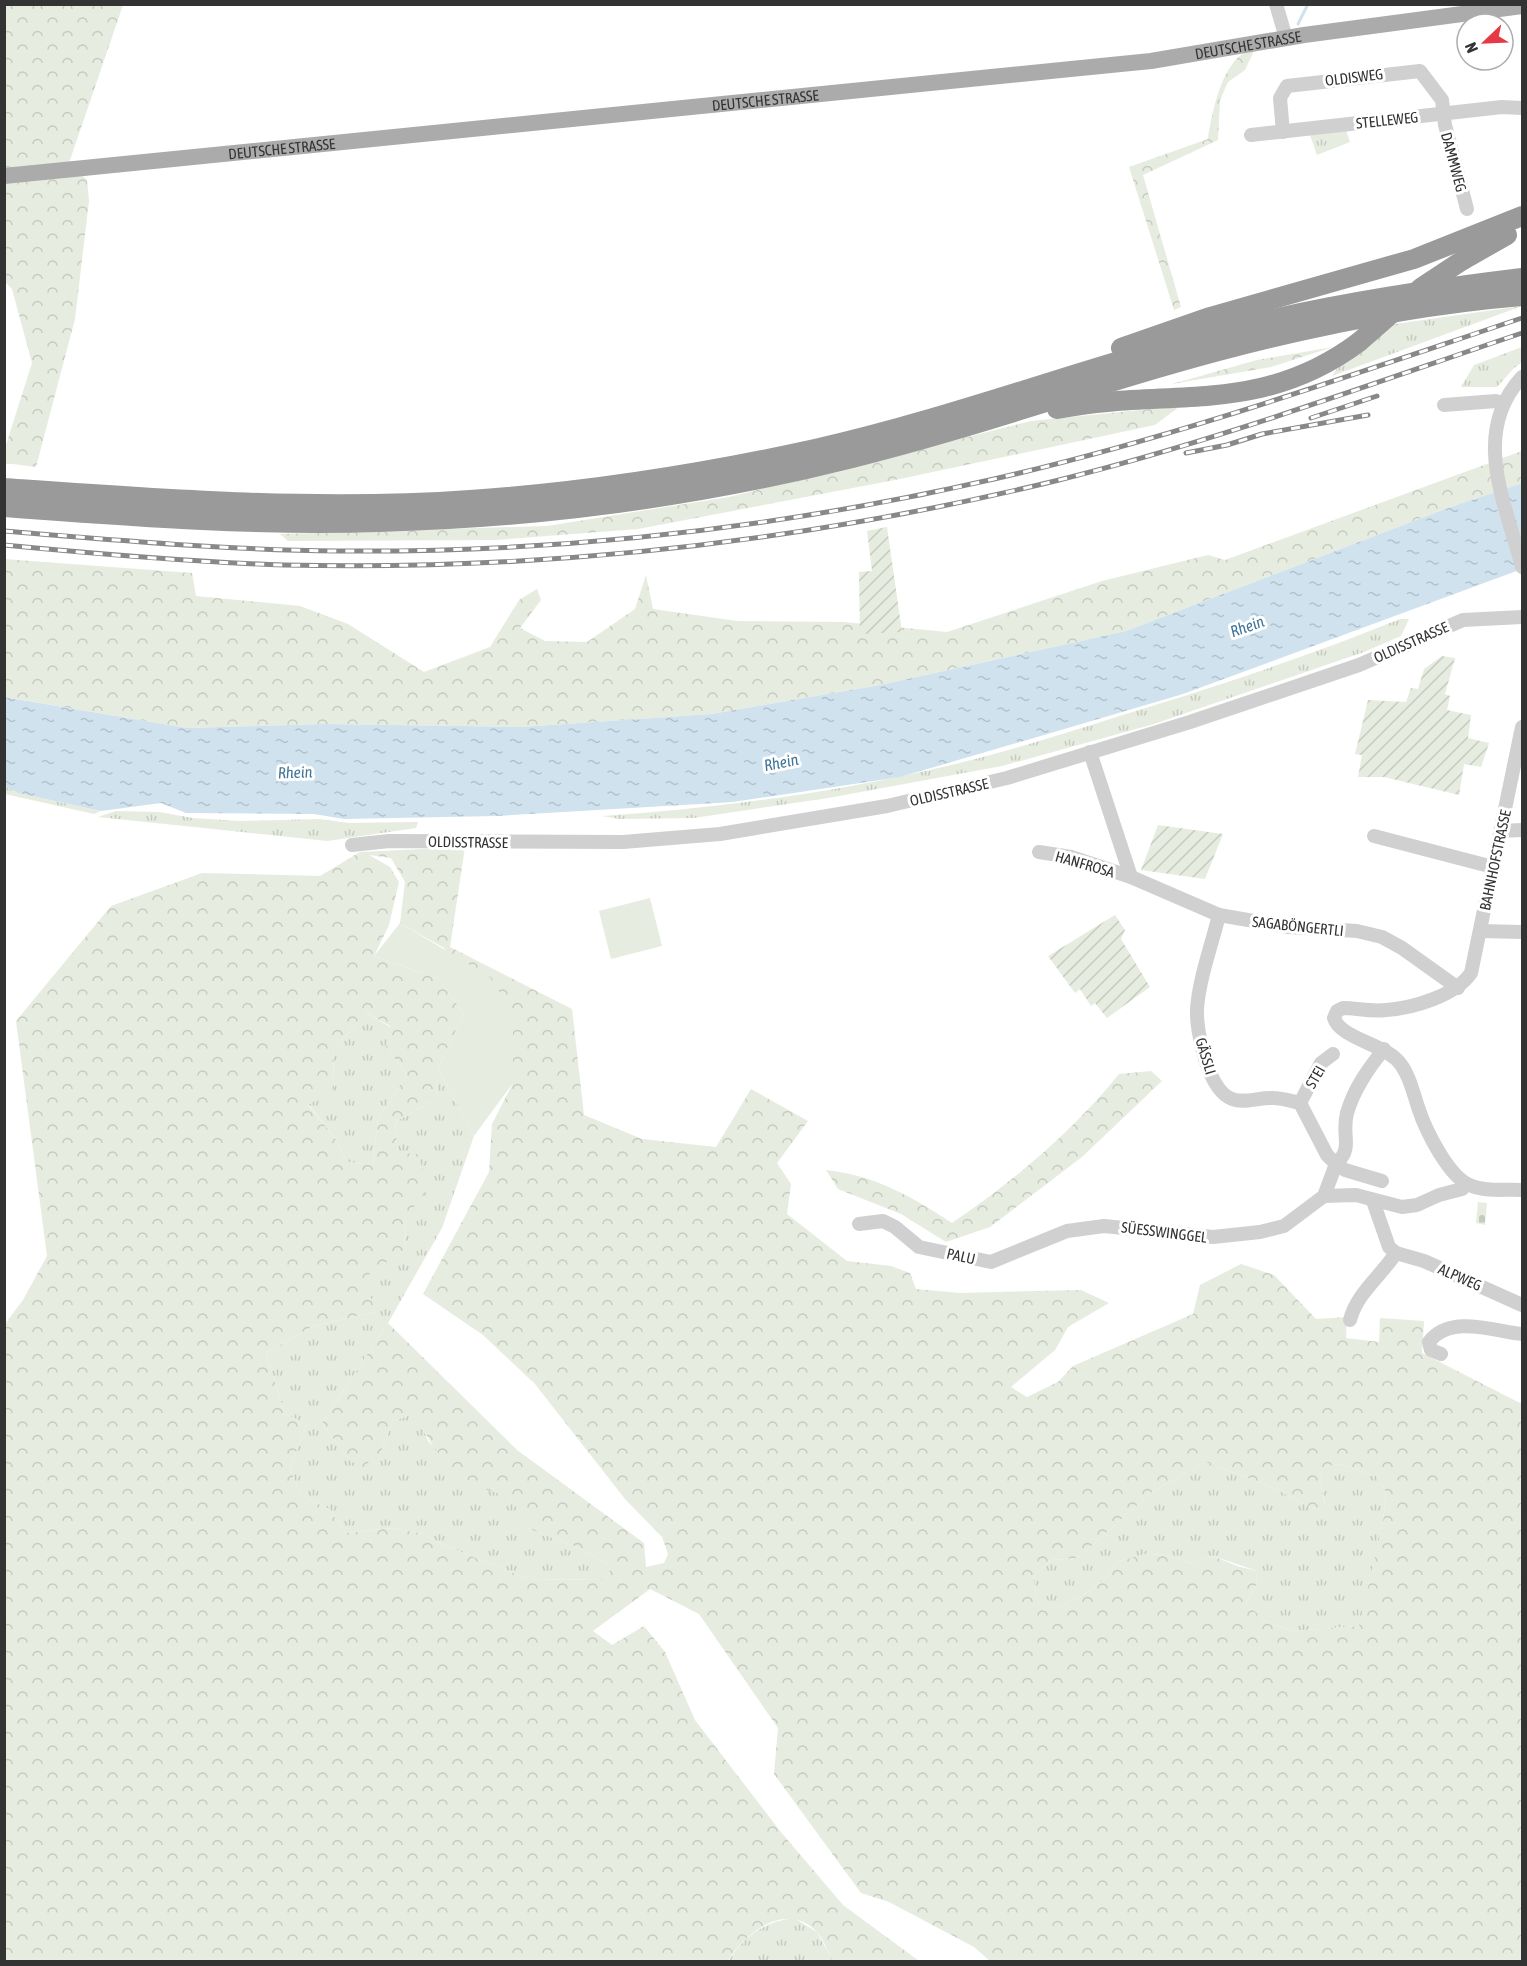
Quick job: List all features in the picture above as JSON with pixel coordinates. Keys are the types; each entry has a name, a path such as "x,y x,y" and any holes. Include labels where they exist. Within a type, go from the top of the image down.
{"highway":[{"path":"907,425 978,396 1210,317 1414,259 1522,216"},
{"path":"940,434 996,426 1059,409 1097,403 1218,397 1257,390 1310,372 1359,342 1422,287 1463,260 1522,227"},
{"path":"4,488 249,504 468,501 568,491 702,471 817,448 907,425 1257,323 1401,293 1522,278"},
{"path":"4,507 247,521 374,523 564,510 700,490 851,458 940,434 1157,368 1291,333 1412,310 1522,296"}],"main road":[{"name":"DEUTSCHE STRASSE","path":"4,176 1151,61 1286,38 1522,6"}],"street":[{"path":"1276,4 1286,38"},
{"name":"OLDISWEG","path":"1283,132 1280,98 1287,86 1415,70 1424,75 1442,100 1444,114"},
{"name":"STELLEWEG","path":"1251,135 1502,107 1522,108"},
{"name":"DAMMWEG","path":"1444,114 1467,209"},
{"path":"1522,377 1503,404 1496,424 1494,454 1522,567"},
{"path":"1444,405 1496,401 1503,404"},
{"name":"OLDISSTRASSE","path":"352,845 389,841 623,842 720,834 822,819 1007,778 1359,665 1463,620 1522,617"},
{"name":"BAHNHOFSTRASSE","path":"1458,988 1473,968 1522,727"},
{"path":"1090,752 1131,877"},
{"path":"1501,831 1522,830"},
{"path":"1374,836 1494,867"},
{"name":"HANFROSA","path":"1039,852 1071,857 1131,877"},
{"name":"SAGABÖNGERTLI","path":"1131,877 1219,915 1289,927 1368,933 1402,948 1458,988"},
{"name":"GÄSSLI","path":"1219,915 1197,1008 1198,1028 1207,1065 1219,1088 1230,1098 1239,1100 1272,1097 1300,1103"},
{"path":"1480,931 1522,932"},
{"path":"1458,988 1438,997 1394,1009 1345,1008 1337,1011 1334,1020 1341,1029 1384,1049 1403,1068 1427,1130 1441,1154 1467,1184 1479,1188 1522,1190"},
{"path":"1331,1160 1346,1155 1347,1146 1343,1135 1354,1094 1384,1049"},
{"name":"STEI","path":"1300,1103 1321,1063 1333,1054"},
{"path":"1300,1103 1331,1160 1345,1170 1382,1181"},
{"path":"1331,1160 1324,1196 1356,1195 1373,1201 1409,1207 1462,1189 1467,1184"},
{"name":"SÜESSWINGGEL","path":"1067,1232 1104,1226 1127,1226 1151,1232 1213,1238 1260,1232 1284,1226 1324,1196"},
{"path":"1350,1320 1356,1301 1386,1269 1395,1254 1389,1247 1373,1201"},
{"name":"PALU","path":"859,1224 883,1221 895,1227 919,1247 984,1262 996,1260 1067,1232"},
{"name":"ALPWEG","path":"1395,1254 1424,1261 1522,1305"},
{"path":"1441,1354 1431,1350 1429,1342 1439,1333 1456,1326 1522,1334"}],"green space":[{"path":"5,5 123,5 69,163 87,180 89,201 75,319 36,467 5,463 5,448 32,363 12,289 5,282"},
{"path":"1255,49 1245,70 1228,82 1220,100 1218,140 1143,175 1181,307 1174,310 1129,167 1208,139 1216,100 1227,72 1244,53"},
{"path":"1346,130 1350,142 1317,155 1310,135"},
{"path":"1522,306 1332,376 1340,364 1395,324"},
{"path":"1333,347 1271,367 1172,384 1257,360"},
{"path":"1522,347 1522,362 1497,387 1461,387 1474,365"},
{"path":"1180,406 1155,425 895,480 638,529 496,540 288,541 280,534 547,526 729,497 1031,421"},
{"path":"1522,451 1522,483 1445,509 1126,631 880,685 711,714 521,727 325,724 187,728 5,697 4,559 192,573 196,596 300,606 348,624 424,672 490,647 519,600 537,589 541,600 520,628 545,641 587,642 635,609 646,575 653,609 737,621 844,622 947,632 1102,581 1208,555 1225,560"},
{"path":"887,527 902,632 860,634 859,572 872,571 867,531"},
{"path":"1400,619 1409,619 1401,636 1364,652 1154,724 1002,766 828,798 694,818 620,819 602,816 689,809 819,792 973,760 1215,686"},
{"path":"1442,656 1455,658 1445,694 1450,696 1447,710 1471,715 1468,738 1489,743 1481,767 1464,764 1459,795 1384,777 1358,777 1362,755 1355,754 1368,700 1406,702 1411,688 1418,689 1424,669"},
{"path":"5,786 18,793 101,811 94,814 5,794"},
{"path":"116,811 159,812 193,818 240,821 319,819 349,823 418,822 416,828 327,841 98,817"},
{"path":"1158,825 1223,834 1205,879 1141,870"},
{"path":"465,847 450,947 572,1009 584,1115 642,1139 716,1147 751,1089 808,1121 777,1163 791,1184 787,1214 847,1261 891,1266 910,1273 916,1289 960,1293 1081,1290 1109,1303 1068,1327 1055,1350 1011,1387 1027,1397 1058,1382 1073,1366 1193,1314 1200,1285 1241,1264 1274,1275 1316,1319 1347,1317 1346,1338 1379,1342 1380,1318 1424,1321 1422,1353 1522,1404 1522,1961 990,1961 974,1947 889,1902 861,1893 774,1774 778,1728 699,1614 650,1589 593,1631 612,1645 644,1626 665,1652 695,1720 780,1831 843,1905 919,1961 833,1961 817,1932 805,1923 793,1919 780,1920 756,1931 735,1950 728,1961 5,1962 5,1324 23,1300 47,1256 16,1021 111,906 202,873 320,876 360,852","holes":["369,855 391,858 405,882 400,923 444,948 513,1083 492,1124 489,1172 423,1294 483,1335 535,1384 625,1499 662,1537 668,1554 664,1563 646,1567 644,1543 517,1450 388,1323 322,1423 350,1461 363,1467 381,1452 393,1421 410,1415 418,1418 432,1445 452,1468 478,1486 508,1499 521,1514 527,1528 574,1546 607,1563 610,1570 606,1580 528,1579 446,1546 423,1534 393,1528 346,1533 329,1509 300,1495 290,1468 307,1424 285,1414 266,1353 313,1326 376,1312 364,1278 406,1249 405,1217 429,1189 418,1154 398,1153 395,1122 436,1099 438,1068 464,1014 439,979 374,956 389,925 399,882 390,867","367,1013 390,1026 386,1047 407,1075 378,1118 373,1165 347,1162 335,1138 308,1105 334,1089 333,1049","1206,1462 1276,1489 1314,1509 1325,1505 1320,1478 1325,1467 1339,1464 1376,1476 1386,1492 1383,1522 1359,1626 1292,1631 1265,1621 1246,1603 1256,1585 1257,1571 1213,1556 1192,1564 1166,1555 1146,1554 1119,1561 1105,1579 1085,1594 1062,1606 1043,1611 1036,1598 1033,1578 1051,1560 1078,1558 1152,1492"]},
{"path":"650,898 662,946 611,959 599,911"},
{"path":"1115,915 1125,930 1121,939 1150,987 1107,1018 1095,1003 1091,1006 1080,989 1075,993 1048,956"},
{"path":"400,923 490,977 513,1014 513,1083 474,1136 438,1068 464,1014 439,979 374,956"},
{"path":"367,1013 390,1027 386,1047 407,1075 378,1118 373,1165 347,1162 335,1138 308,1104 334,1089 333,1049"},
{"path":"438,1068 474,1136 442,1228 388,1323 322,1423 350,1461 381,1452 393,1421 410,1415 419,1418 428,1441 469,1481 503,1493 519,1509 527,1528 574,1546 607,1563 610,1570 606,1580 528,1579 446,1546 423,1534 393,1528 346,1533 329,1509 300,1495 290,1468 307,1424 285,1414 266,1353 313,1326 376,1312 363,1278 406,1249 405,1216 429,1189 398,1153 395,1122 436,1099"},
{"path":"1151,1071 1162,1081 1082,1157 990,1227 946,1242 901,1214 838,1189 826,1170 877,1182 923,1204 952,1223 1020,1173 1062,1136 1119,1074"},
{"path":"1478,1202 1487,1203 1485,1225 1476,1223"},
{"path":"1206,1462 1276,1489 1314,1509 1325,1504 1320,1478 1325,1467 1339,1464 1376,1476 1386,1492 1383,1522 1360,1626 1292,1631 1265,1621 1246,1603 1256,1585 1257,1571 1213,1556 1192,1564 1166,1555 1146,1554 1119,1561 1105,1579 1085,1594 1062,1606 1043,1612 1036,1598 1033,1578 1051,1560 1078,1558 1152,1492"},
{"path":"794,1918 817,1932 833,1961 728,1962 741,1944 756,1931 773,1923"}],"water":[{"name":"Rhein","path":"1522,483 1522,569 1183,694 900,777 733,802 496,816 344,819 314,814 186,813 161,803 101,811 18,793 5,786 4,697 187,728 325,724 521,727 711,714 880,685 1126,631 1445,509"}],"waterway":[{"path":"1298,24 1308,4"}],"railway":[{"path":"4,531 171,544 338,551 504,547 586,542 750,524 913,496 1061,463 1260,405 1522,318"},
{"path":"4,545 214,562 381,566 575,557 769,536 865,521 960,502 1114,466 1232,431 1522,333"},
{"path":"1311,418 1377,396"},
{"path":"1186,453 1227,445 1262,434 1368,415"}]}
